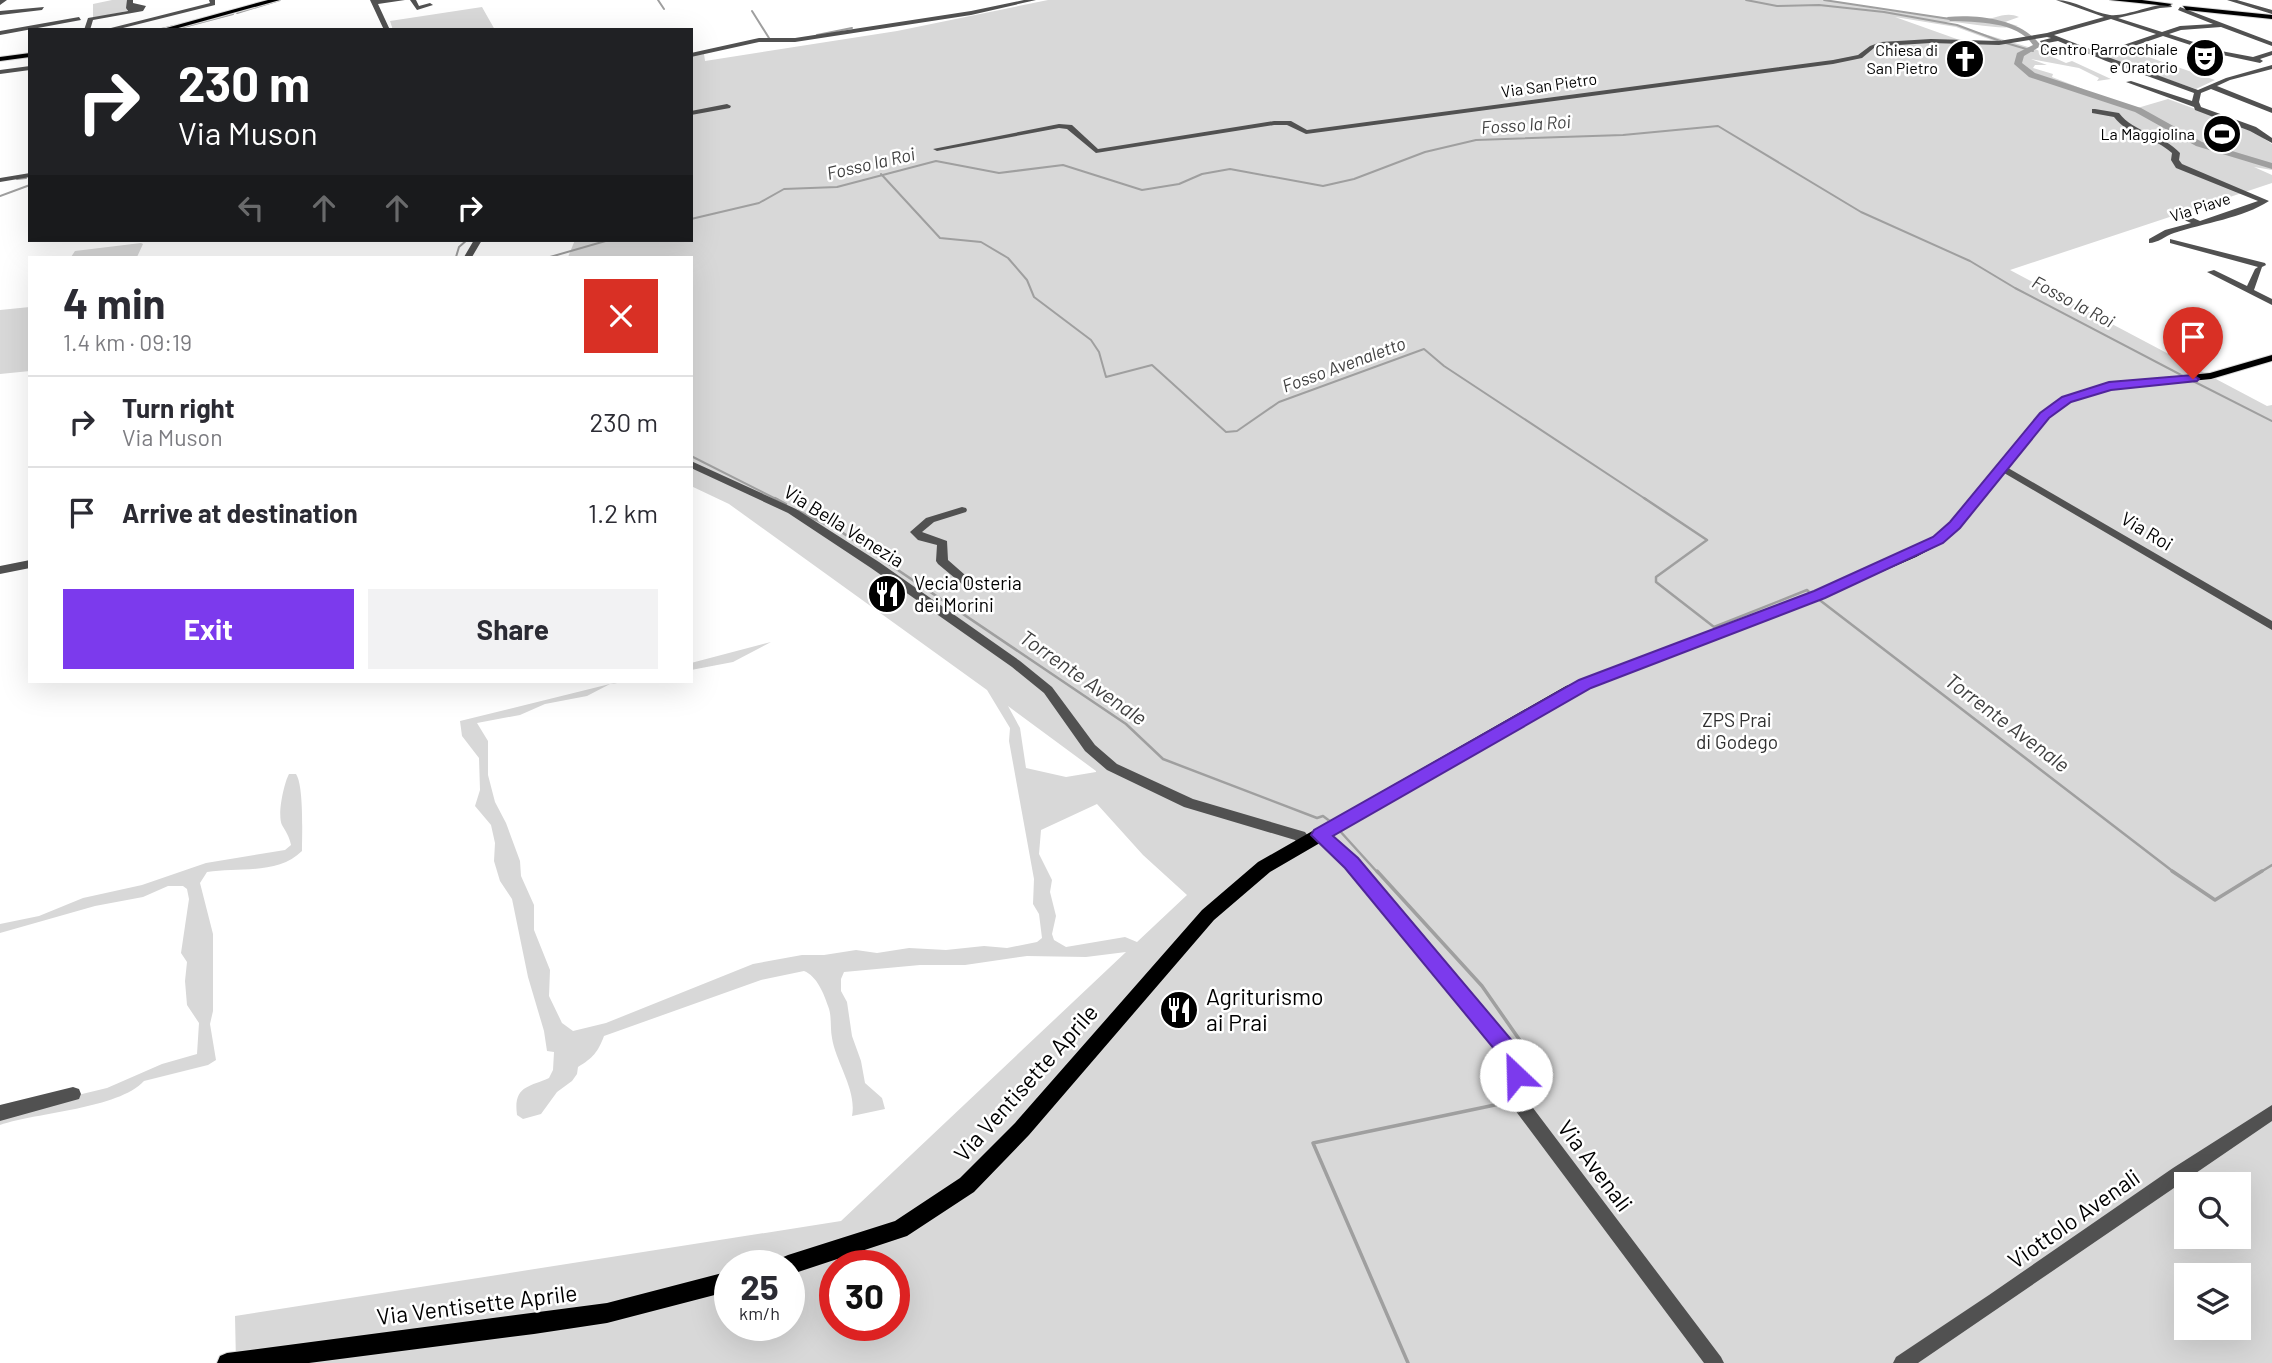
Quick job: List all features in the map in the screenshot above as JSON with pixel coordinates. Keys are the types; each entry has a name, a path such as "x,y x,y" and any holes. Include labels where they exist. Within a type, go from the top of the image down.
{"main road":[{"path":"170,28 276,0"},
{"path":"2115,0 2272,14"},
{"path":"0,59 28,54"},
{"name":"Via Ventisette Aprile","path":"805,1260 900,1229 967,1185 1022,1129 1208,915 1258,872 1585,684 1815,596 1938,540 1955,525 2045,416 2066,399 2109,386 2189,379 2272,358"},
{"name":"Via Ventisette Aprile","path":"227,1363 607,1313 714,1284"}],"street":[{"path":"179,13 182,0"},
{"path":"115,28 213,4 212,0"},
{"path":"386,28 374,2 402,0"},
{"path":"413,0 417,8 430,5"},
{"path":"693,55 759,40 795,40 971,13 1033,0"},
{"path":"2059,0 2220,53 2253,59 2272,67"},
{"path":"2230,0 2272,14"},
{"path":"88,28 90,19 133,12 144,6 130,2 130,10 133,12"},
{"name":"Via San Pietro","path":"937,149 1059,127 1069,127 1096,151 1274,123 1288,123 1306,132 1833,62 1860,57 1872,47 1881,44 1931,41 2004,42 2032,38 2160,6 2181,6"},
{"path":"2181,6 2221,25 2272,44"},
{"path":"0,13 42,8"},
{"path":"32,28 79,19"},
{"path":"2099,56 2180,28 2221,25"},
{"path":"0,34 28,29"},
{"path":"2048,35 2198,92 2272,67"},
{"path":"2049,52 2043,41 2059,39"},
{"path":"2253,59 2272,53"},
{"path":"0,72 28,68"},
{"path":"2129,82 2195,105 2271,140"},
{"path":"2210,86 2272,111"},
{"path":"2195,105 2198,92"},
{"path":"693,113 727,106"},
{"name":"Via Piave","path":"2095,111 2116,115 2123,124 2168,145 2176,152 2175,160 2179,166 2265,201"},
{"path":"0,180 28,175"},
{"path":"2265,201 2272,210"},
{"name":"Via Piave","path":"2151,241 2155,237 2265,201"},
{"path":"2179,212 2176,213 2198,223"},
{"path":"2173,241 2265,267 2249,290"},
{"path":"2211,272 2272,302"},
{"name":"Via Bella Venezia","path":"693,465 792,511 839,540 1038,681 1061,705 1090,748 1112,767 1189,803 1313,839"},
{"name":"Via Roi","path":"2003,468 2272,626"},
{"path":"962,510 930,520 915,532 926,540 943,543 942,561 967,582 968,586"},
{"path":"0,569 28,564"},
{"name":"Via Avenali","path":"1313,839 1352,863 1507,1049 1517,1071 1512,1091 1518,1101 1715,1363"},
{"path":"0,1112 73,1094"},
{"name":"Viottolo Avenali","path":"1902,1363 1981,1313 2217,1147 2272,1112"}],"green space":[{"path":"127,0 127,11 93,18 93,4"},
{"name":"ZPS Prai di Godego","path":"1048,0 1822,0 1958,19 1983,20 2014,15 2019,17 2005,22 2018,26 1944,22 2035,49 2066,63 2072,61 2111,79 2097,81 2099,78 2079,68 2031,59 2047,65 2035,65 2033,68 2053,74 2052,77 2083,89 2082,91 2134,109 2168,99 2250,129 2272,144 2272,170 2254,167 2272,175 2272,183 2010,270 2267,406 2272,405 2272,1363 236,1363 235,1316 841,1221 1126,952 1086,957 1027,956 965,965 920,965 844,972 841,991 847,1002 852,1036 865,1083 882,1098 885,1109 852,1116 852,1096 834,1047 829,1010 819,986 809,973 804,971 761,980 604,1036 594,1054 578,1067 572,1081 557,1092 541,1114 523,1119 517,1115 516,1105 520,1093 549,1078 553,1070 554,1052 547,1051 512,899 500,881 494,861 495,843 491,825 475,806 480,790 479,758 462,736 460,721 617,683 587,696 545,704 520,715 477,723 488,741 488,775 495,802 506,823 520,861 521,876 534,905 534,930 550,970 549,996 562,1023 573,1031 606,1023 753,964 802,955 856,950 877,953 909,948 1007,948 1037,942 1042,938 1039,914 1033,904 1034,879 1009,741 1010,728 987,690 729,504 693,487 693,256 568,256 574,242 693,242 693,56 704,54 705,61 897,31","holes":["1895,17 1956,27 1994,41 1968,43","1008,706 1096,771 1096,772 1066,777 1026,768 1020,728","1097,804 1143,855 1187,895 1137,942 1125,937 1066,947 1054,940 1052,934 1056,916 1050,892 1052,880 1039,854 1041,830"]},
{"path":"482,7 494,28 392,28 390,21"},
{"path":"2131,51 2215,80 2196,89 2105,58"},
{"path":"143,244 137,256 72,256 75,251"},
{"path":"28,307 28,371 0,374 0,310"},
{"path":"771,642 733,662 693,670 693,662"},
{"path":"289,774 296,774 299,780 302,851 292,859 270,867 207,872 200,883 213,934 213,1011 210,1024 216,1060 208,1065 144,1081 116,1098 97,1104 0,1125 0,1117 24,1108 107,1088 162,1064 197,1054 199,1023 187,1005 187,962 181,953 189,899 187,889 183,886 168,886 143,897 95,906 0,933 0,924 39,916 83,898 142,885 206,863 285,850 291,845 280,814 283,791"}],"waterway":[{"path":"237,13 280,0"},
{"path":"658,0 664,9"},
{"path":"1746,0 1777,6 1819,5 1884,12 1957,25 2000,41"},
{"path":"1824,0 1950,19"},
{"path":"752,11 769,38"},
{"path":"180,28 233,14"},
{"path":"1950,19 1998,23 2023,32 2032,38 2037,46 2020,55 2018,64 2032,75 2138,110 2199,144 2272,166"},
{"path":"166,28 174,26"},
{"path":"817,35 852,28"},
{"path":"2006,43 2033,51"},
{"name":"Fosso la Roi","path":"882,175 936,161 999,173 1063,165 1142,190 1179,184 1202,174 1230,169 1323,186 1354,179 1425,152 1476,140 1623,135 1718,126 1861,212 1970,261 2015,288 2185,377"},
{"name":"Fosso la Roi","path":"693,219 759,203 784,189 837,187 882,175"},
{"name":"Fosso Avenaletto","path":"882,175 940,238 981,242 1008,258 1027,280 1034,297 1091,340 1099,352 1106,377 1152,365 1226,432 1237,431 1279,402 1424,349 1444,366 1647,500"},
{"path":"17,179 26,178"},
{"path":"0,196 28,186"},
{"name":"Torrente Avenale","path":"456,256 459,247 465,242"},
{"name":"Fosso la Roi","path":"553,256 602,242"},
{"name":"Fosso la Roi","path":"2191,380 2272,421"},
{"name":"Torrente Avenale","path":"693,457 778,500"},
{"name":"Torrente Avenale","path":"775,498 786,504"},
{"name":"Fosso Avenaletto","path":"1647,500 1707,540 1656,577 1656,582 1714,627 1807,590 1811,594"},
{"name":"Torrente Avenale","path":"798,511 840,531 1126,724 1163,759 1317,818 1323,816 1331,822"},
{"name":"Torrente Avenale","path":"1817,598 2175,873"},
{"path":"1339,830 1378,873"},
{"name":"Torrente Avenale","path":"2259,873 2272,865"},
{"path":"1377,871 1482,986 1535,1062 1534,1080 1522,1096"},
{"name":"Torrente Avenale","path":"2172,871 2215,900 2262,871"},
{"path":"1408,1363 1313,1143 1514,1101"}],"place":[{"name":"Centro Parrocchiale e Oratorio","path":"2205,58"},
{"name":"Chiesa di San Pietro","path":"1965,59"},
{"name":"La Maggiolina","path":"2222,134"},
{"name":"Vecia Osteria dei Morini","path":"887,594"},
{"name":"Agriturismo ai Prai","path":"1179,1010"}],"route":[{"path":"1516,1075 1516,1065 1507,1049 1352,863 1320,835 1556,698 1585,684 1819,594 1938,540 1955,525 2045,416 2066,399 2120,384 2193,379"}]}
